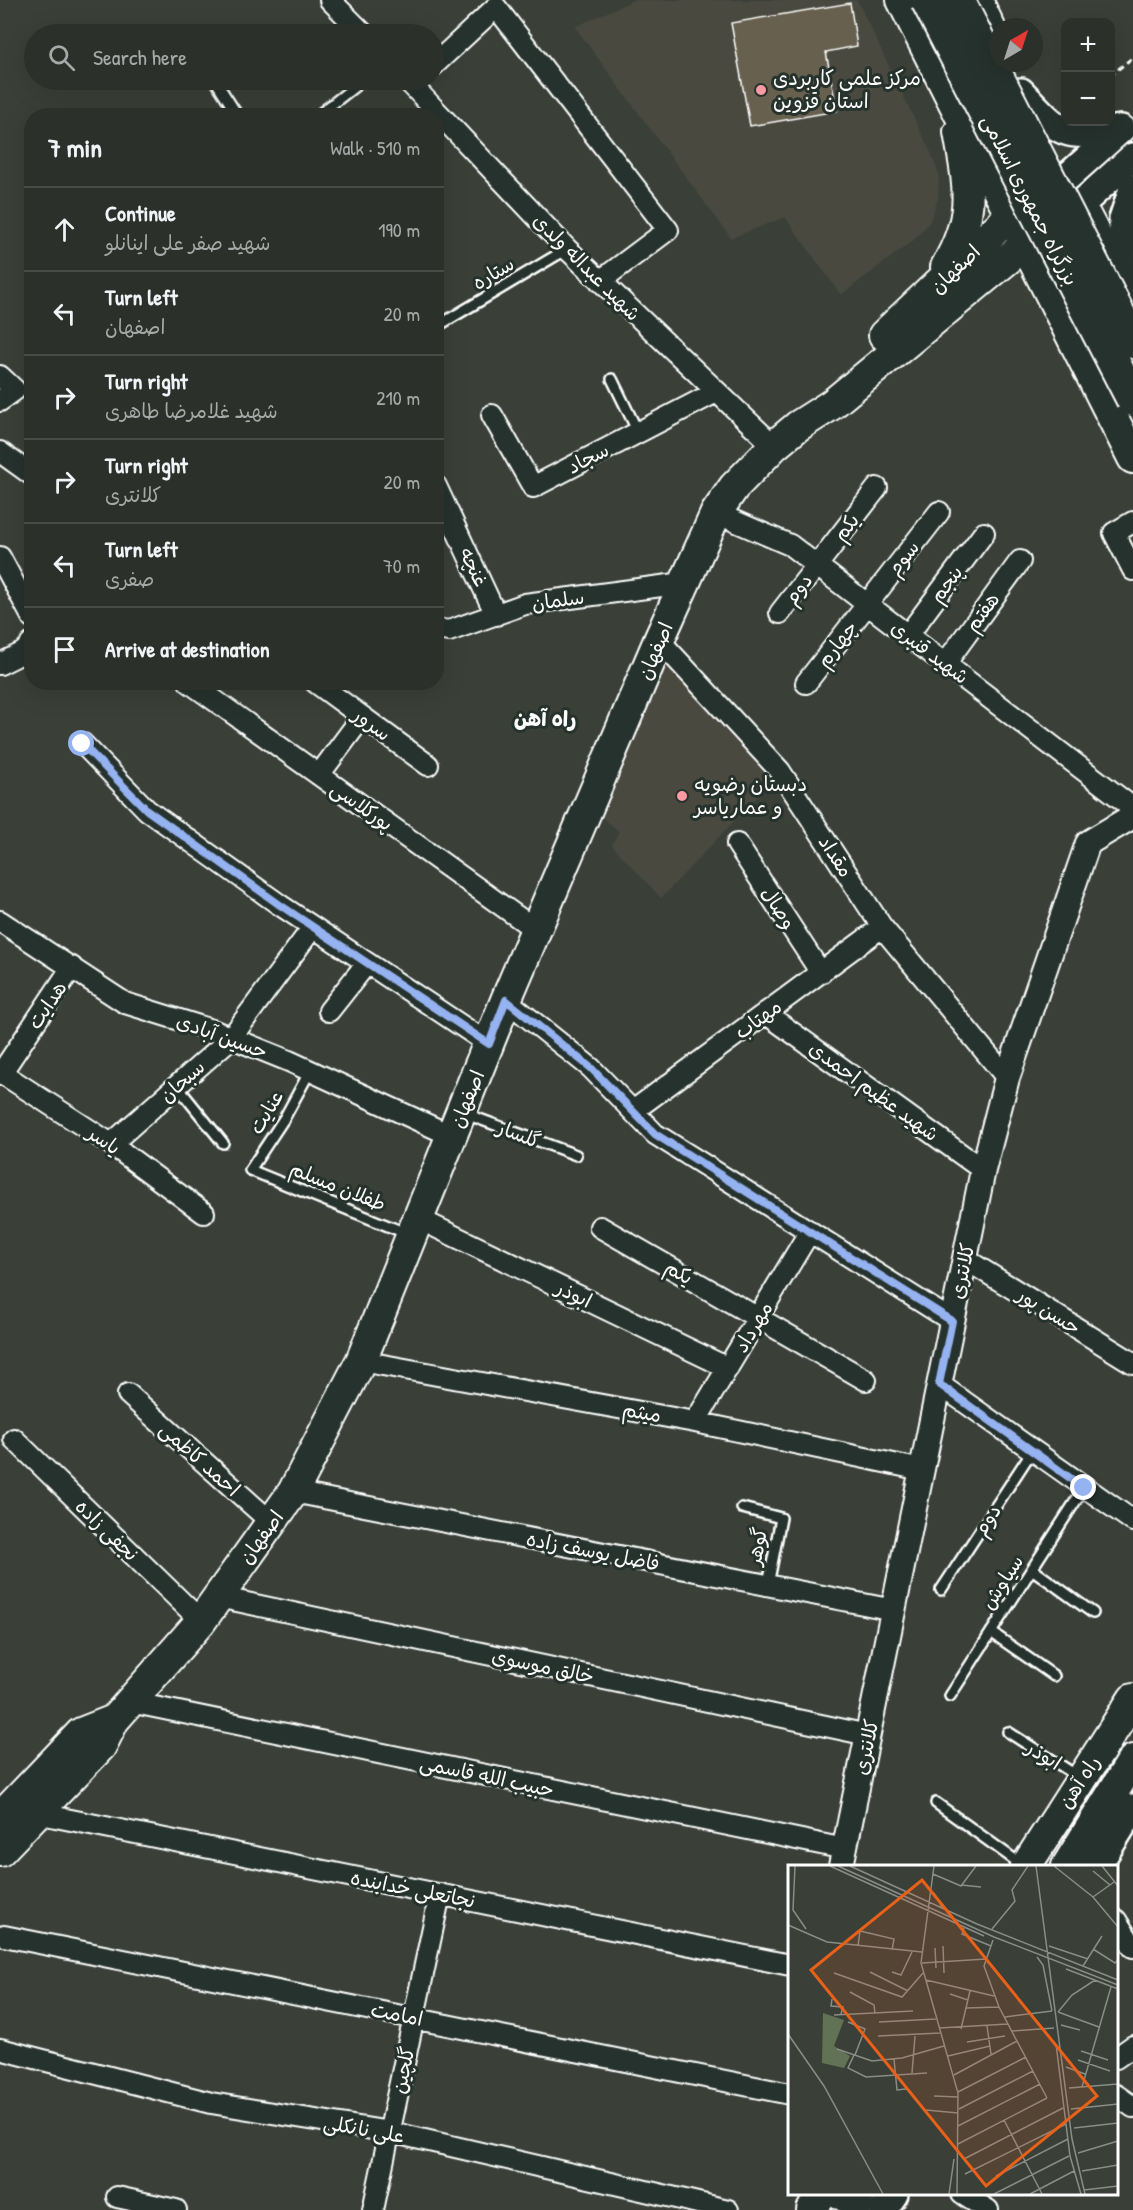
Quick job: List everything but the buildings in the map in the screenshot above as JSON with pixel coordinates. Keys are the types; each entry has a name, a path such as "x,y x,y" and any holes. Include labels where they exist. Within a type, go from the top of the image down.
{"highway":[{"name":"بزرگراه جمهوری اسلامی","path":"927,0 1133,400"},
{"name":"بزرگراه جمهوری اسلامی","path":"958,0 1133,342"}],"main road":[{"path":"902,0 1012,214 1133,458"},
{"path":"977,0 989,26"},
{"path":"1011,72 1127,296"},
{"path":"1021,92 1056,129 1091,134 1127,123"},
{"path":"933,289 960,242 969,193 955,105"},
{"path":"1065,179 1127,123"},
{"path":"1080,206 1133,157"},
{"name":"اصفهان","path":"798,426 816,394 933,289 1012,214 1065,179"},
{"path":"1127,296 1123,219 1133,189"},
{"name":"اصفهان","path":"0,1851 101,1746 122,1711 201,1621 293,1492 360,1361 416,1228 506,1000 659,640 716,513 734,487 774,446 798,426 831,405 1026,244 1080,206"},
{"name":"راه آهن","path":"1026,1865 1133,1699"},
{"name":"اصفهان","path":"0,1818 81,1733 122,1711"},
{"name":"راه آهن","path":"1068,1865 1133,1761"},
{"path":"1098,1865 1133,1808"},
{"path":"812,2210 821,2195"},
{"path":"860,2202 886,2195"}],"street":[{"path":"330,0 354,24"},
{"path":"444,56 496,7 668,230 600,282"},
{"name":"شهید عبداله ولدی","path":"420,90 437,108"},
{"name":"شهید عبداله ولدی","path":"444,116 567,249 774,446"},
{"path":"0,376 15,390 0,401"},
{"name":"سجاد","path":"492,415 532,487 716,392"},
{"path":"0,452 24,469"},
{"name":"یکم","path":"816,565 877,488"},
{"name":"غنچه","path":"444,503 496,615"},
{"name":"سوم","path":"868,605 939,512"},
{"name":"شهید قنبری","path":"716,513 790,545 1133,808"},
{"path":"1133,522 1114,533 1133,570"},
{"name":"پنجم","path":"908,635 984,533"},
{"path":"0,557 24,602"},
{"name":"هفتم","path":"945,664 1020,561"},
{"name":"دوم","path":"780,613 816,565"},
{"name":"سلمان","path":"444,630 449,631 525,604 684,583"},
{"name":"چهارم","path":"806,683 868,605"},
{"name":"مقداد","path":"659,640 780,771 882,927 1007,1078"},
{"path":"0,664 24,652"},
{"name":"پورکلاسی","path":"200,690 536,930"},
{"name":"سرور","path":"326,690 428,765"},
{"path":"319,776 362,717"},
{"path":"82,744 147,810 313,927 489,1044"},
{"name":"کلانتری","path":"843,1858 983,1170 1007,1078 1088,843 1133,816"},
{"name":"وصال","path":"737,844 821,973"},
{"name":"حسین آبادی","path":"0,921 125,1003 231,1038 310,1071 457,1124"},
{"name":"سبحان","path":"111,1144 231,1038 313,927"},
{"name":"مهتاب","path":"633,1111 882,927"},
{"path":"329,1011 367,963"},
{"name":"هدایت","path":"0,1073 72,967"},
{"path":"506,1000 591,1068 655,1134 952,1321"},
{"name":"شهید عظیم احمدی","path":"765,1013 983,1170"},
{"name":"یاسر","path":"0,1073 111,1144 204,1213"},
{"name":"یکم","path":"600,1227 759,1317"},
{"name":"ابوذر","path":"416,1228 728,1368"},
{"name":"مهرداد","path":"695,1422 810,1231"},
{"name":"حسن پور","path":"965,1259 1133,1363"},
{"path":"759,1317 866,1380"},
{"name":"میثم","path":"360,1361 695,1422 922,1470"},
{"path":"939,1384 1133,1521"},
{"name":"احمد کاظمی","path":"128,1394 272,1523"},
{"name":"نجفی زاده","path":"14,1439 201,1621"},
{"name":"فاضل یوسف زاده","path":"293,1492 894,1610"},
{"name":"خالق موسوی","path":"218,1597 868,1735"},
{"name":"حبیب الله قاسمی","path":"122,1711 843,1858"},
{"name":"نجاتعلی خدابنده","path":"36,1813 788,1965"},
{"name":"گلچین","path":"374,2210 440,1894"},
{"path":"1118,1923 1133,1947"},
{"name":"امامت","path":"4,1935 788,2094"},
{"path":"1118,2057 1133,2046"},
{"name":"علی نانکلی","path":"0,2049 211,2103 390,2132 728,2210"},
{"path":"1118,2096 1133,2107"},
{"path":"965,2195 988,2210"},
{"path":"117,2198 176,2210"}],"lane":[{"path":"221,90 233,108"},
{"path":"327,108 350,90"},
{"name":"ستاره","path":"444,322 567,249"},
{"path":"612,379 638,432"},
{"name":"عنایت","path":"250,1170 285,1117 310,1071"},
{"path":"177,1086 223,1143"},
{"name":"گلسار","path":"457,1124 576,1155"},
{"name":"طفلان مسلم","path":"250,1170 416,1228"},
{"name":"دوم","path":"942,1590 1032,1451"},
{"name":"سیاوش","path":"950,1696 1084,1488"},
{"name":"گوهر","path":"742,1508 781,1518 768,1585"},
{"path":"1032,1569 1093,1613"},
{"path":"991,1632 1054,1676"},
{"name":"ابوذر","path":"1008,1732 1081,1779"},
{"path":"936,1803 1024,1865"}],"path":[{"path":"1115,72 1133,57"}],"shaded area":[{"name":"مرکز علمی کاربردی استان قزوین","path":"634,0 857,0 931,153 939,175 938,199 930,221 915,239 841,295 785,217 731,238 575,27"},
{"name":"دبستان رضویه و عماریاسر","path":"669,658 776,777 661,898 612,845 619,831 597,814"}],"place":[{"name":"مرکز علمی کاربردی استان قزوین","path":"761,90"},
{"name":"دبستان رضویه و عماریاسر","path":"682,796"}],"district":[{"name":"راه آهن","path":"545,719"}],"route":[{"path":"82,744 147,810 280,905 489,1044 506,1000 591,1068 655,1134 952,1321 939,1384 1084,1488"}]}
